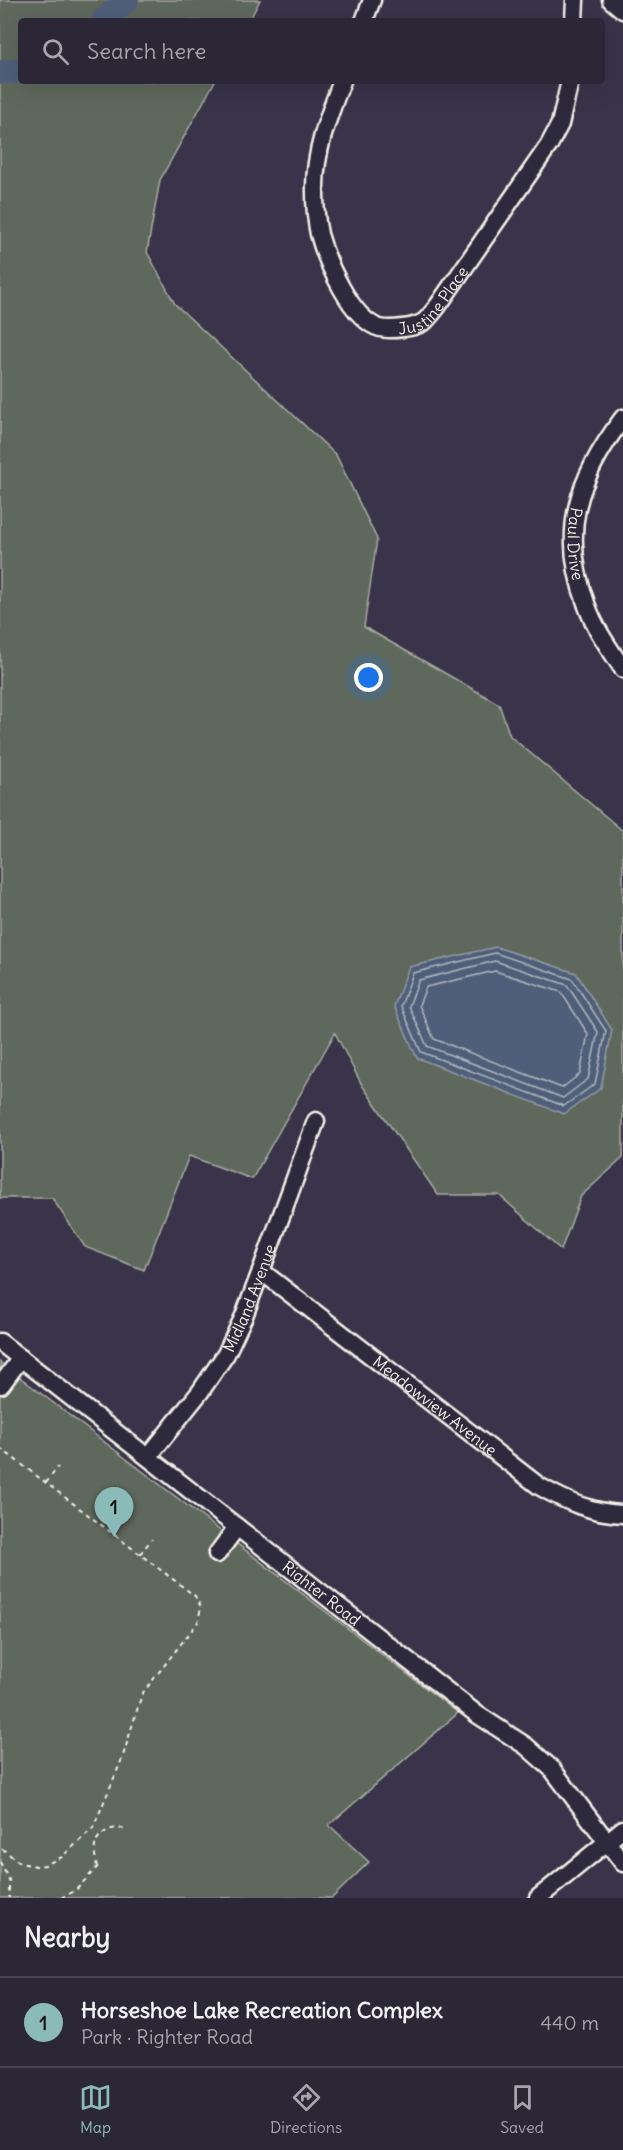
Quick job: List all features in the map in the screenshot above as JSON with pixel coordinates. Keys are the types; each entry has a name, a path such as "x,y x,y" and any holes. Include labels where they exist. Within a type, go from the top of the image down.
{"street":[{"path":"365,18 372,0"},
{"path":"574,18 575,0"},
{"path":"612,0 623,9"},
{"name":"Justine Place","path":"341,84 327,121 315,168 319,234 340,286 356,309 379,328 394,329 412,327 424,321 437,307 549,145 560,124 569,84"},
{"name":"Paul Drive","path":"623,418 605,441 590,467 580,492 573,546 576,573 587,607 599,632 623,669"},
{"name":"Midland Avenue","path":"148,1457 200,1392 226,1354 244,1316 316,1121"},
{"name":"Meadowview Avenue","path":"261,1271 539,1486 583,1507 623,1514"},
{"name":"Righter Road","path":"0,1342 478,1714 540,1757 552,1769 623,1863"},
{"path":"1,1385 21,1358"},
{"path":"217,1554 237,1527"},
{"path":"538,1898 623,1829"}],"path":[{"path":"0,1448 195,1596 201,1607 198,1623 142,1694 122,1759 99,1817 83,1840 62,1857 45,1865 36,1866 20,1863 0,1848"},
{"path":"46,1483 58,1467"},
{"path":"140,1554 152,1539"},
{"path":"97,1867 93,1849 96,1841 110,1829 128,1827"},
{"path":"0,1862 9,1880 9,1898"},
{"path":"61,1898 75,1891 101,1863"}],"shaded area":[{"path":"0,0 260,0 251,18 18,18 18,84 213,84 160,180 147,252 175,304 336,455 377,539 364,627 499,704 510,736 623,831 623,1158 581,1196 561,1250 499,1195 438,1195 362,1085 335,1033 252,1179 189,1156 144,1270 85,1247 52,1198 0,1198"},
{"path":"0,1362 458,1713 329,1825 369,1862 332,1898 0,1898"}],"water":[{"path":"496,947 576,973 612,1030 601,1088 564,1114 417,1058 394,1006 409,967"}],"waterway":[{"path":"106,18 127,0"},
{"path":"0,72 18,71"}],"place":[{"name":"Horseshoe Lake Recreation Complex","path":"114,1537"}]}
